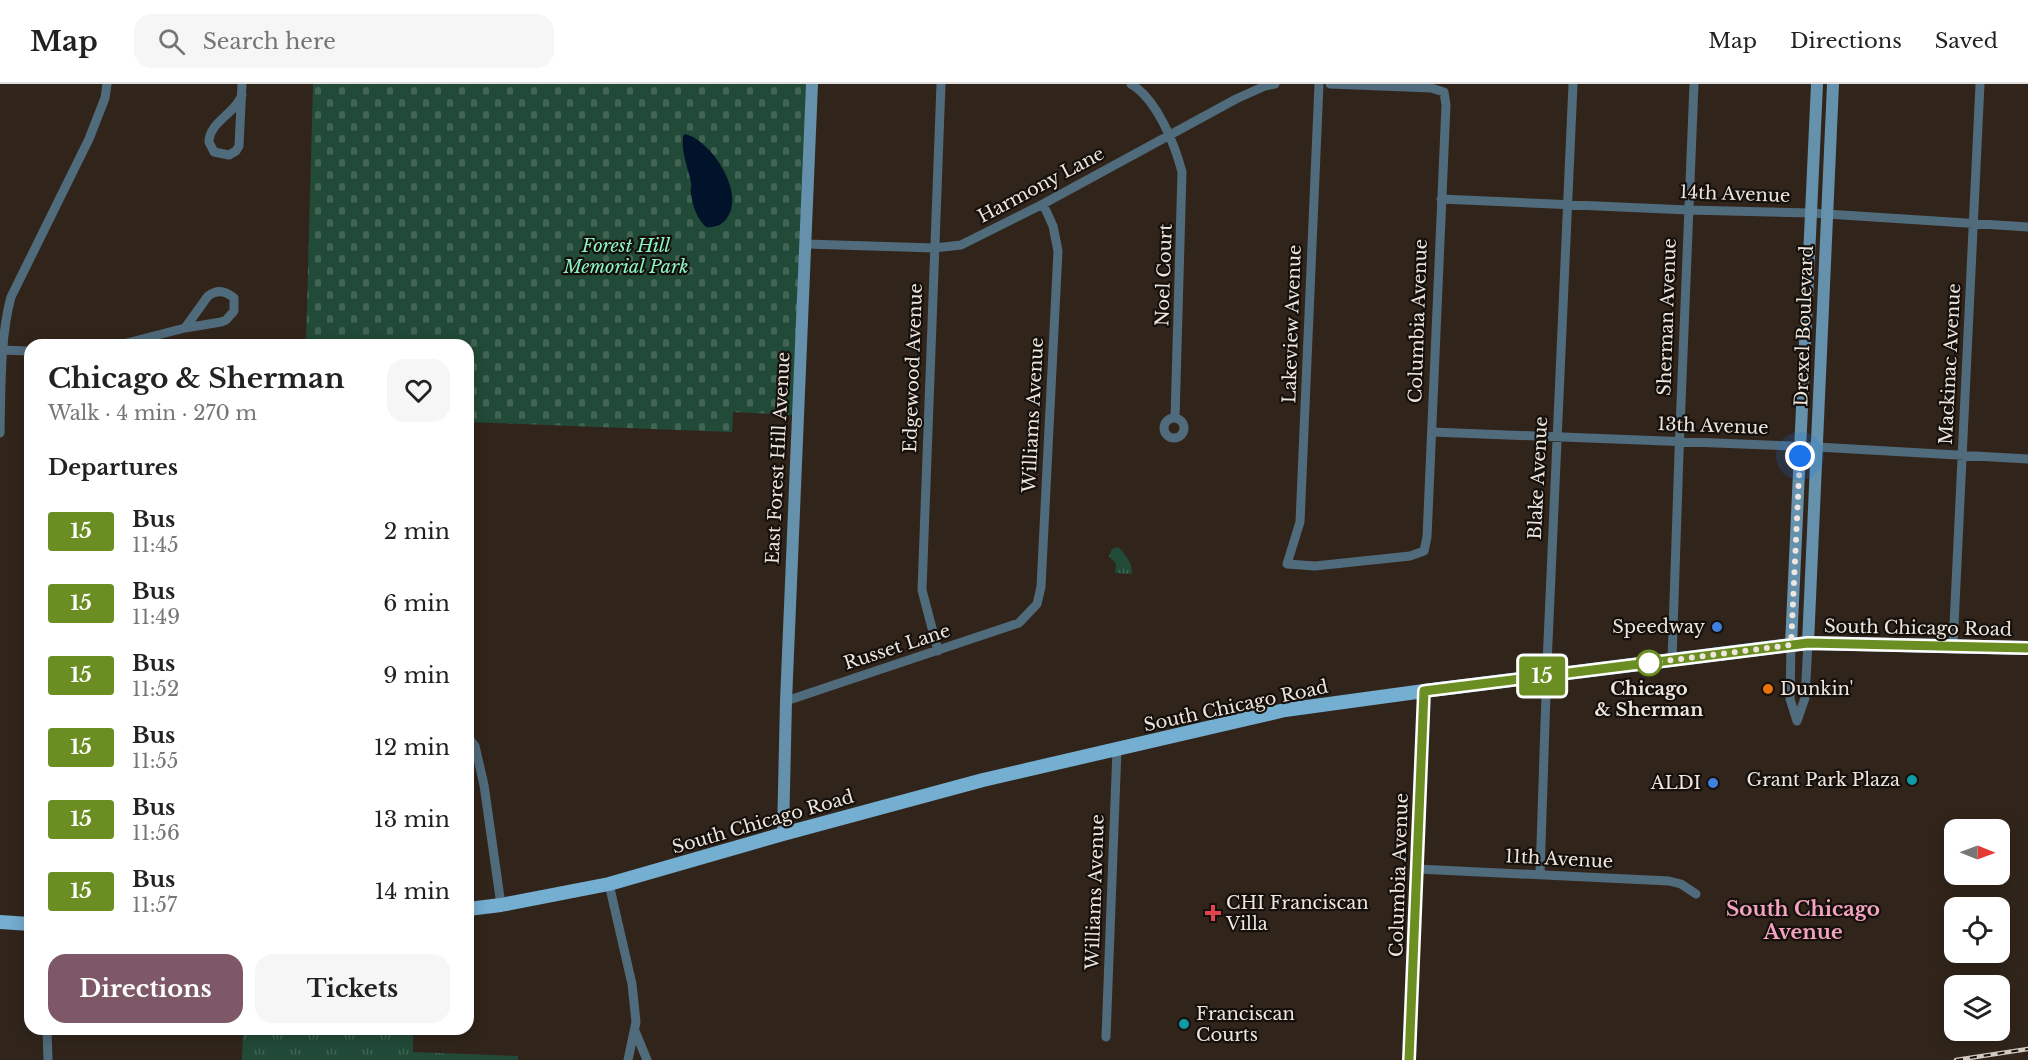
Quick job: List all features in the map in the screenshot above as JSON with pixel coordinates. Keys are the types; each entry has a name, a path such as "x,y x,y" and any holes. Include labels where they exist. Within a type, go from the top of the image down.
{"main road":[{"name":"South Chicago Road","path":"474,908 609,884 983,780 1285,710 1808,643 2028,648"},
{"path":"0,922 24,924"}],"street":[{"path":"0,432 1,350 6,312 11,297 89,139 105,98 107,84"},
{"path":"242,84 242,95 239,146 229,155 214,152 208,142 210,132 239,104 242,95"},
{"name":"East Forest Hill Avenue","path":"783,834 786,700 812,84"},
{"name":"Edgewood Avenue","path":"938,651 922,590 940,84"},
{"name":"Noel Court","path":"1131,84 1137,87 1155,109 1177,153 1182,172 1175,418"},
{"name":"Harmony Lane","path":"806,244 934,249 961,245 1043,204 1244,96 1275,84"},
{"name":"Lakeview Avenue","path":"1319,84 1300,522 1287,564 1315,566 1410,556 1424,551"},
{"name":"Columbia Avenue","path":"1330,84 1431,88 1444,92 1446,105 1432,432 1427,537 1424,551"},
{"name":"Blake Avenue","path":"1540,874 1546,676 1573,84"},
{"name":"Sherman Avenue","path":"1672,660 1694,84"},
{"name":"Drexel Boulevard","path":"1817,84 1791,645 1790,699 1797,721 1805,698 1833,84"},
{"name":"Mackinac Avenue","path":"1953,646 1980,84"},
{"name":"14th Avenue","path":"1441,199 1811,213 2028,227"},
{"name":"Williams Avenue","path":"1019,623 1037,604 1041,587 1058,251 1053,226 1043,204"},
{"path":"142,339 226,320 234,310 234,298 225,292 212,292 185,328"},
{"path":"1,350 24,351"},
{"name":"13th Avenue","path":"1432,432 1801,446 2028,459"},
{"name":"Russet Lane","path":"786,700 1019,623"},
{"name":"Columbia Avenue","path":"1409,1060 1424,691"},
{"path":"474,745 484,785 501,905"},
{"name":"Williams Avenue","path":"1106,1037 1117,749"},
{"name":"11th Avenue","path":"1417,869 1669,881 1696,894"},
{"path":"609,884 632,984 636,1022 627,1060"},
{"path":"635,1030 647,1060"},
{"path":"46,1035 48,1060"}],"green space":[{"name":"Forest Hill Memorial Park","path":"313,84 808,84 794,415 733,412 732,432 474,422 474,339 306,339"},
{"path":"1118,547 1128,560 1132,574 1115,573 1116,564 1109,556 1112,549"},
{"path":"243,1035 413,1035 413,1052 518,1056 518,1060 242,1060"}],"water":[{"path":"685,134 705,146 723,169 729,182 732,207 721,224 706,227 694,207 683,148"}],"railway":[{"path":"1956,1060 2028,1049"}],"bus line":[{"name":"15","path":"1409,1060 1424,691 1808,643 2028,648"}],"place":[{"name":"Speedway","path":"1717,627"},
{"name":"Chicago & Sherman","path":"1649,663"},
{"name":"Dunkin'","path":"1768,689"},
{"name":"Grant Park Plaza","path":"1912,780"},
{"name":"ALDI","path":"1713,783"},
{"name":"CHI Franciscan Villa","path":"1213,913"},
{"name":"Franciscan Courts","path":"1184,1024"}],"district":[{"name":"South Chicago Avenue","path":"1803,920"}],"route":[{"path":"1649,663 1791,645 1800,456"}]}
